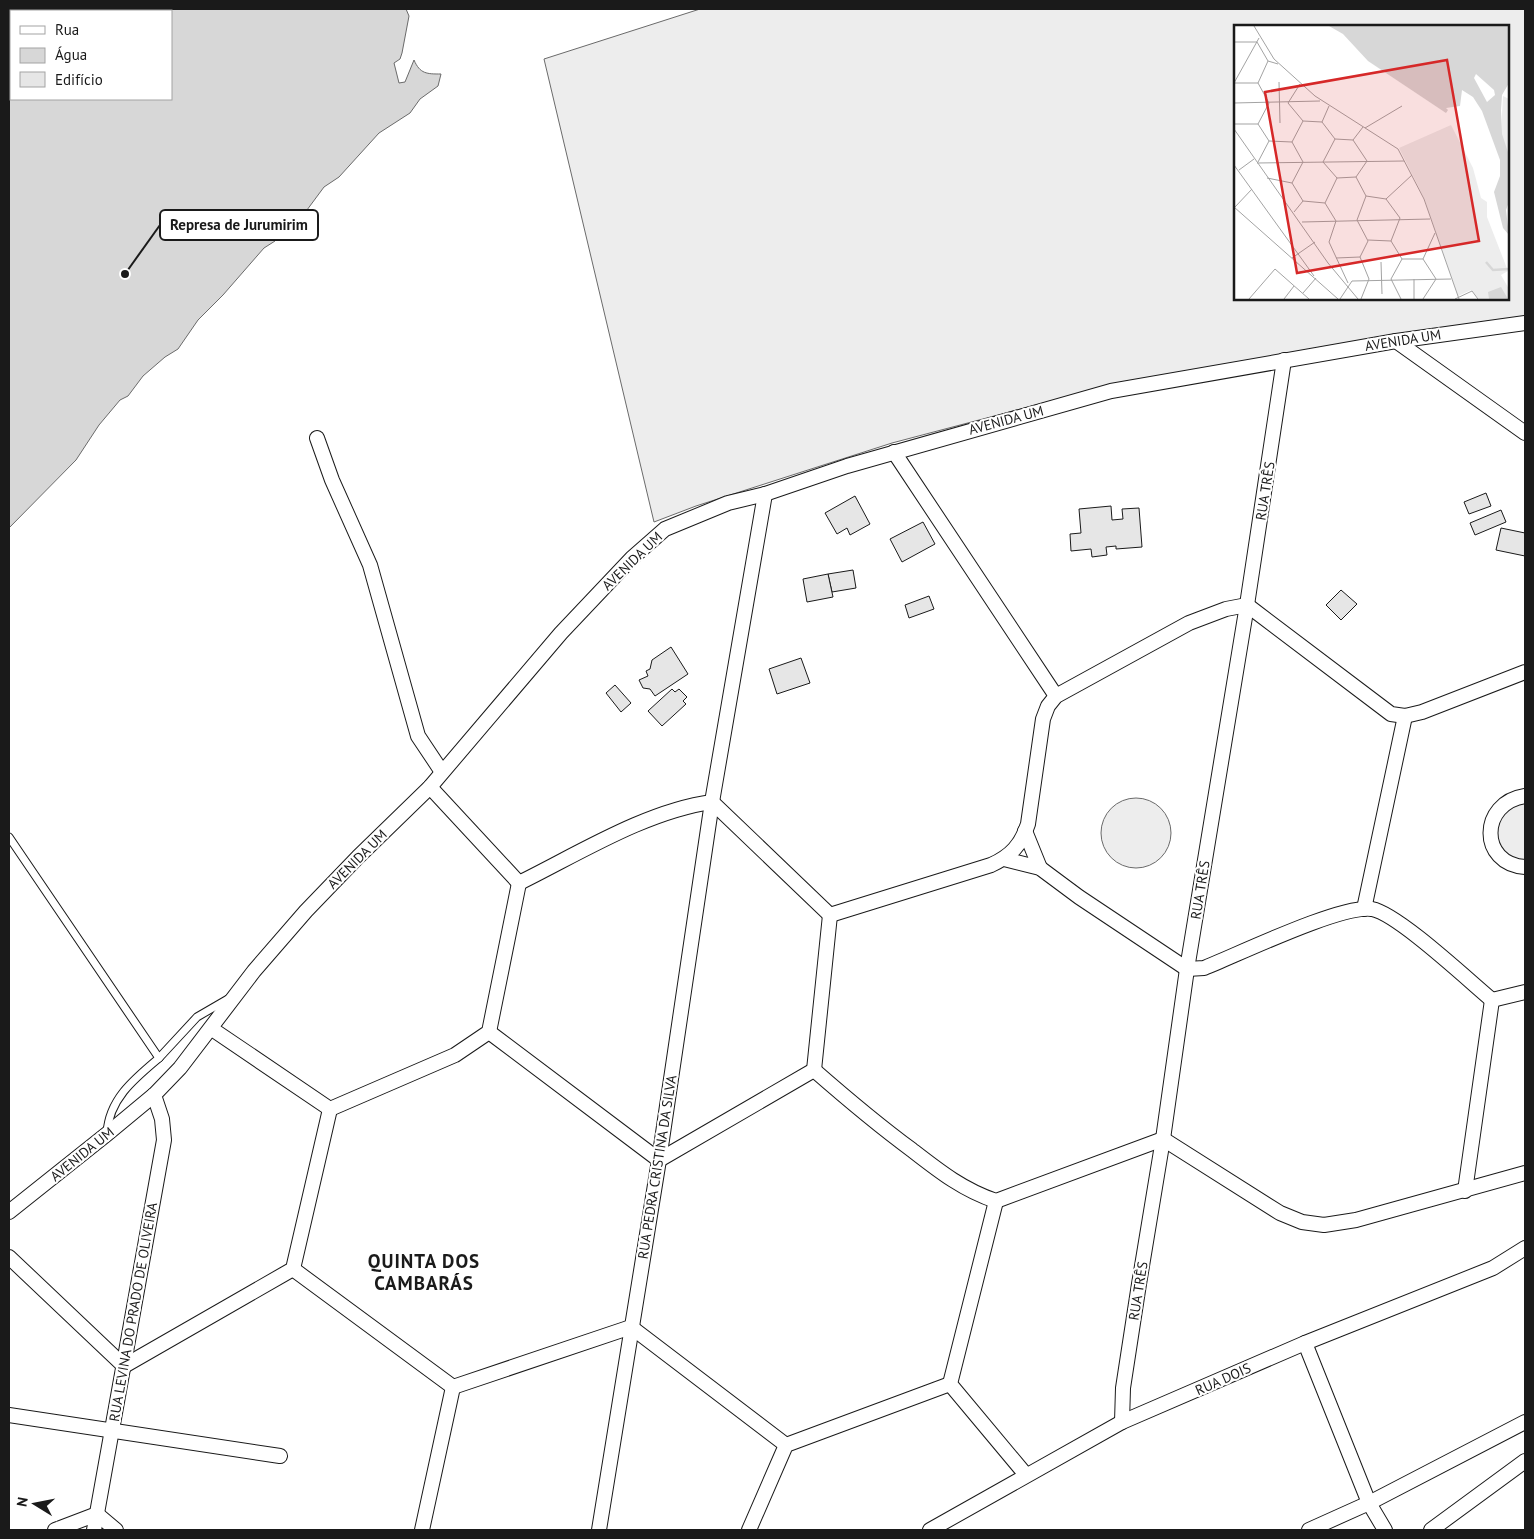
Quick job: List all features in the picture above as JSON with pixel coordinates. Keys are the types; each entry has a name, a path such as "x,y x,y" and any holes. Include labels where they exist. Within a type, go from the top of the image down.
{"street":[{"name":"AVENIDA UM","path":"9,1212 154,1095 180,1068 212,1029 237,994 306,911 430,787 561,633 632,558 665,529 728,504 765,494 894,452 1111,391 1396,341 1525,323"},
{"path":"1396,341 1525,433"},
{"name":"RUA TRÊS","path":"1122,1422 1126,1366 1284,360"},
{"path":"317,438 332,480 370,565 418,736 442,772"},
{"path":"894,452 1056,696"},
{"name":"RUA PEDRA CRISTINA DA SILVA","path":"599,1530 631,1326 660,1160 712,802 765,494"},
{"path":"830,915 991,866 1004,859 1015,850 1026,831 1043,720 1048,706 1056,696 1189,623 1226,609 1247,605 1391,714 1405,716 1525,672"},
{"path":"1364,908 1405,716"},
{"path":"430,787 519,883"},
{"path":"1525,796 1515,797 1504,803 1495,813 1490,833 1493,846 1502,857 1517,866 1525,867"},
{"path":"519,883 660,815 712,802 830,915"},
{"path":"1026,831 1040,868"},
{"path":"1004,859 1040,868 1079,897 1187,969 1204,968 1307,925 1364,908 1392,917 1492,1000"},
{"path":"330,1109 455,1055 489,1032 519,883"},
{"path":"814,1070 830,915"},
{"path":"1492,1000 1525,992"},
{"path":"1465,1191 1492,1000"},
{"path":"212,1029 330,1109"},
{"path":"489,1032 660,1160 814,1070"},
{"path":"814,1070 876,1123 944,1175 974,1193 996,1201 1163,1139 1280,1213 1302,1222 1324,1224 1356,1220 1525,1173"},
{"name":"RUA LEVINA DO PRADO DE OLIVEIRA","path":"94,1530 164,1140 162,1120 154,1095"},
{"path":"9,1258 124,1366 293,1269 330,1109"},
{"path":"950,1384 996,1201"},
{"name":"RUA DOIS","path":"930,1530 1122,1422 1305,1343 1493,1268 1525,1248"},
{"path":"293,1269 453,1387"},
{"path":"453,1387 631,1326 786,1445"},
{"path":"1305,1343 1369,1503 1385,1530"},
{"path":"749,1530 786,1445 950,1384"},
{"path":"950,1384 1026,1475"},
{"path":"422,1530 453,1387"},
{"path":"9,1415 280,1456"},
{"path":"1310,1530 1369,1503 1525,1422"},
{"path":"1431,1530 1525,1461"},
{"path":"55,1530 97,1514 116,1530"}],"lane":[{"path":"9,837 159,1058"},
{"path":"107,1134 108,1121 114,1103 197,1017 237,994"}],"shaded area":[{"path":"700,9 1525,9 1525,317 1104,387 892,443 696,506 654,522 544,59"},
{"path":"1136,798 1149,801 1161,808 1168,820 1171,833 1168,846 1161,858 1149,865 1136,868 1123,865 1111,858 1104,846 1101,833 1104,820 1111,808 1123,801"},
{"path":"1525,800 1525,862 1508,858 1497,844 1496,822 1499,815"}],"water":[{"path":"9,9 406,9 409,16 402,53 400,59 394,63 399,83 405,82 414,60 421,71 441,74 438,86 420,99 410,113 379,133 339,177 324,187 304,214 282,229 275,241 264,248 223,295 198,320 178,349 165,357 143,376 128,396 120,400 99,425 76,460 9,528"}],"building":[{"path":"1486,493 1491,506 1469,514 1464,502"},
{"path":"855,496 870,524 850,535 847,528 837,534 825,513"},
{"path":"1111,506 1112,520 1123,519 1122,509 1139,508 1142,547 1116,549 1116,546 1106,547 1107,555 1092,557 1091,549 1071,551 1070,534 1081,533 1079,509"},
{"path":"1501,510 1506,522 1475,535 1470,523"},
{"path":"923,522 935,544 902,562 890,539"},
{"path":"1501,528 1525,533 1525,556 1496,550"},
{"path":"853,570 856,588 832,592 828,574"},
{"path":"828,574 833,597 807,602 803,579"},
{"path":"1341,590 1357,604 1341,620 1326,605"},
{"path":"929,596 934,609 909,618 905,605"},
{"path":"671,647 688,674 655,696 650,689 643,688 639,680 648,676 646,671 650,669 652,660"},
{"path":"801,658 810,683 777,694 769,669"},
{"path":"615,685 631,703 621,712 606,693"},
{"path":"672,689 675,692 679,689 687,697 683,701 686,704 662,726 648,711"}],"place":[{"name":"Represa de Jurumirim","path":"125,274"}],"district":[{"name":"QUINTA DOS CAMBARÁS","path":"424,1272"}]}
